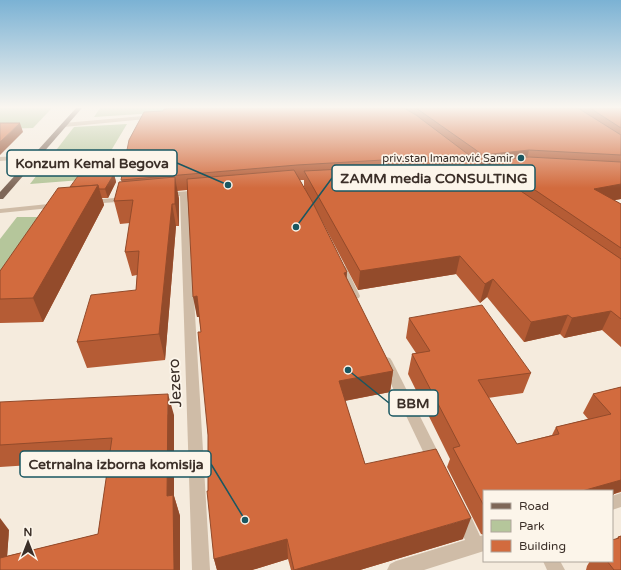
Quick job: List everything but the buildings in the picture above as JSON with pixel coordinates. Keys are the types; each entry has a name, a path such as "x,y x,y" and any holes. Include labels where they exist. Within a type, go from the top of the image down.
{"main road":[{"path":"0,196 56,135"}],"street":[{"path":"0,159 36,157"},
{"path":"155,196 207,192"},
{"name":"Jezero","path":"184,194 201,570"},
{"path":"81,203 133,198"},
{"path":"0,211 66,205"},
{"path":"336,257 360,307"},
{"path":"381,350 441,473"},
{"path":"396,570 480,544 455,501"}],"green space":[{"path":"68,135 121,135 94,179 30,184"},
{"path":"17,217 41,217 0,276 0,239"}],"place":[{"name":"priv.stan Imamović Samir","path":"521,158"},
{"name":"Konzum Kemal Begova","path":"228,185"},
{"name":"ZAMM media CONSULTING","path":"296,227"},
{"name":"BBM","path":"348,370"},
{"name":"Cetrnalna izborna komisija","path":"245,520"}]}
